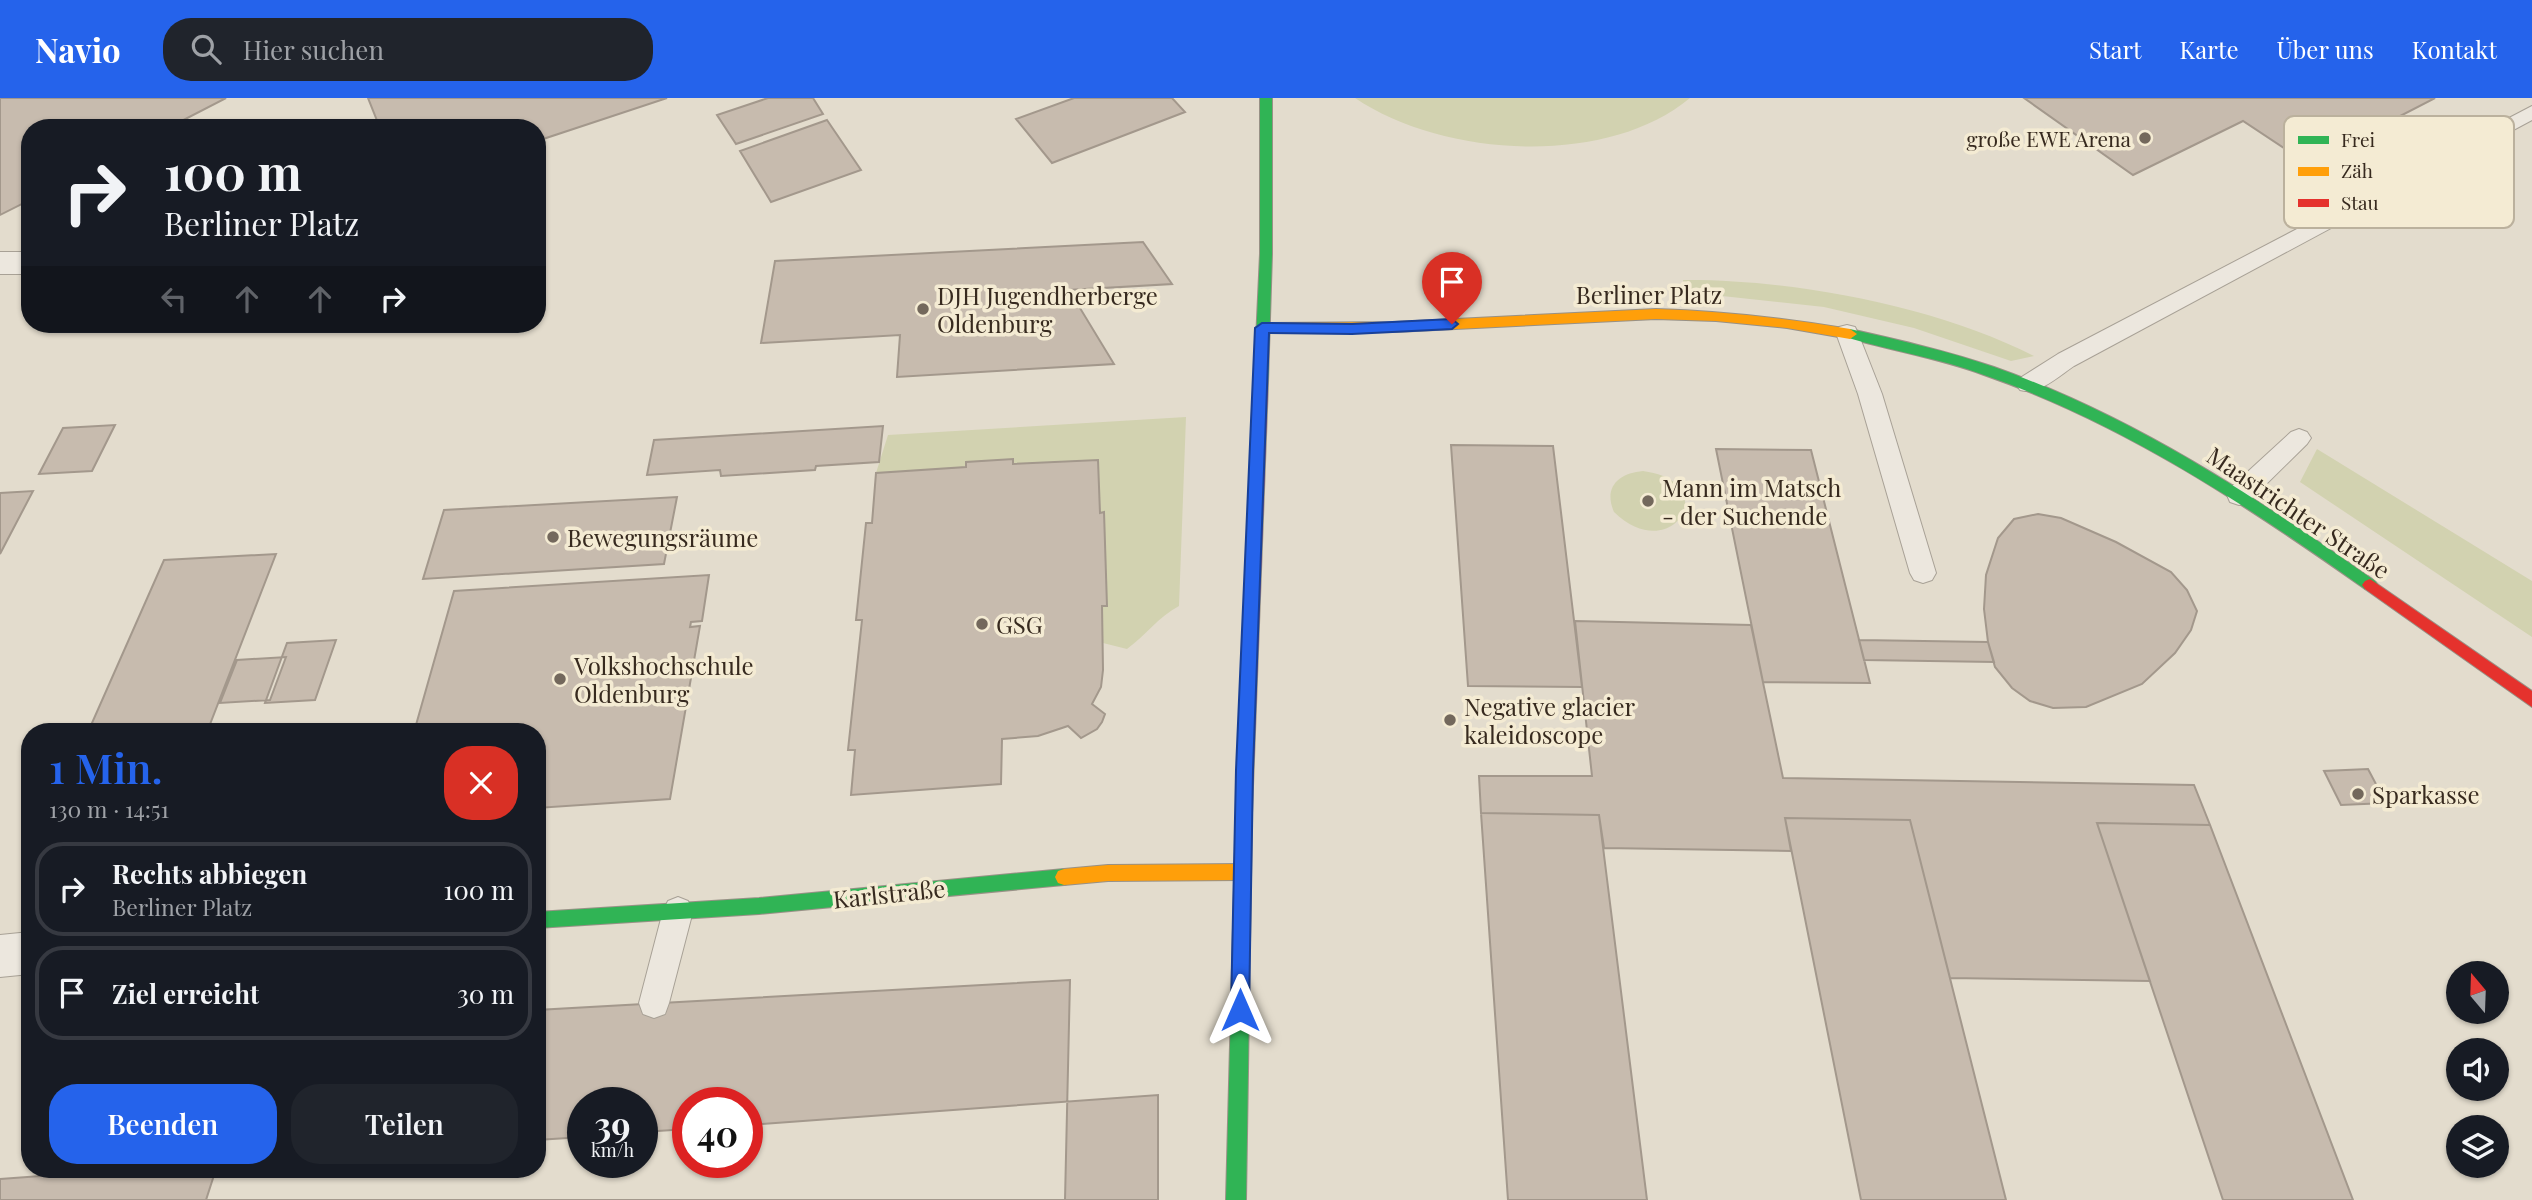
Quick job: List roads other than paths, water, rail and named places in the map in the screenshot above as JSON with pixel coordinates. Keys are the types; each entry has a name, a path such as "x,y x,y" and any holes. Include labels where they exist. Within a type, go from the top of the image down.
{"street":[{"path":"1236,1200 1242,872 1266,254 1266,98"},
{"path":"0,263 21,263"},
{"name":"Berliner Platz","path":"1262,328 1352,329 1658,314 1761,320 1902,344 2028,384"},
{"name":"Maastrichter Straße","path":"2028,384 2109,421 2239,495 2532,699"},
{"name":"Karlstraße","path":"546,919 759,906 1108,873 1242,872"},
{"path":"0,956 21,954"}],"lane":[{"path":"2514,122 2532,112"},
{"path":"2028,384 2066,360 2312,228"},
{"path":"1847,333 1870,394 1923,573"},
{"path":"2239,495 2299,438"},
{"path":"654,1003 678,911"}],"place":[{"name":"große EWE Arena","path":"2145,138"},
{"name":"DJH Jugendherberge Oldenburg","path":"923,309"},
{"name":"Mann im Matsch - der Suchende","path":"1648,501"},
{"name":"Bewegungsräume","path":"553,537"},
{"name":"GSG","path":"982,624"},
{"name":"Volkshochschule Oldenburg","path":"560,679"},
{"name":"Negative glacier kaleidoscope","path":"1450,720"},
{"name":"Sparkasse","path":"2358,794"}]}
